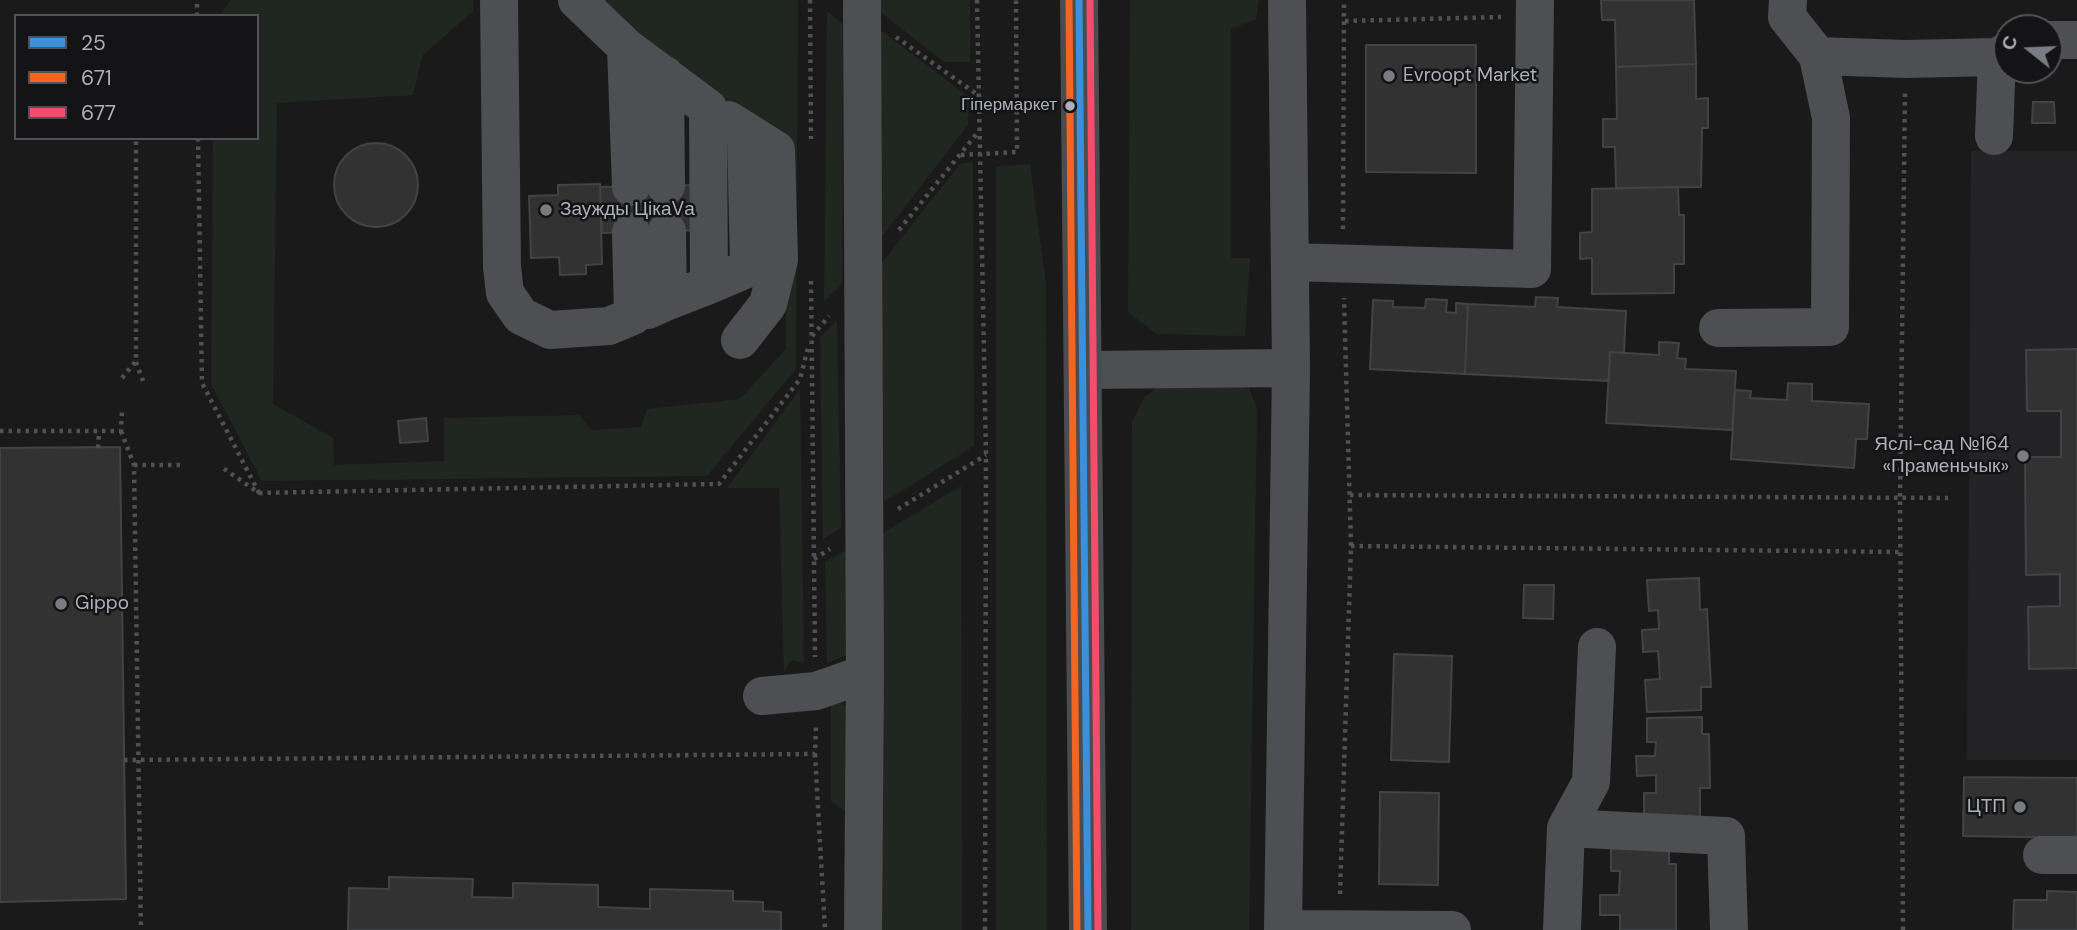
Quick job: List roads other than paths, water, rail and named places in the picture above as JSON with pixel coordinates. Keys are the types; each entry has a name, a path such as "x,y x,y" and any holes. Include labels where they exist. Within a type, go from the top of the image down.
{"main road":[{"path":"1079,0 1085,370 1088,930"}],"lane":[{"path":"499,0 502,267 505,293 521,316 550,330 609,326 749,268 746,131"},
{"path":"577,0 626,47 708,108 776,149 779,260 768,304 740,340"},
{"path":"1287,0 1291,368 1283,930 1451,930"},
{"path":"1718,328 1830,327 1831,118 1818,56 1787,17 1788,0"},
{"path":"862,7 865,674 863,930"},
{"path":"1290,262 1343,261 1532,269 1535,8"},
{"path":"626,47 649,186 665,75"},
{"path":"1818,56 1905,59 1993,54"},
{"path":"1994,136 1999,84"},
{"path":"708,108 709,285"},
{"path":"633,316 649,231 668,301"},
{"path":"1085,370 1291,368"},
{"path":"1562,930 1566,828 1591,782 1597,648"},
{"path":"762,696 816,691 865,674"},
{"path":"1566,828 1726,836 1729,930"}],"place":[{"name":"Evroopt Market","path":"1389,76"},
{"name":"Гіпермаркет","path":"1070,106"},
{"name":"Заужды ЦікаVа","path":"546,210"},
{"name":"Яслі-сад №164 «Праменьчык»","path":"2023,456"},
{"name":"Gippo","path":"61,604"},
{"name":"ЦТП","path":"2020,807"}]}
